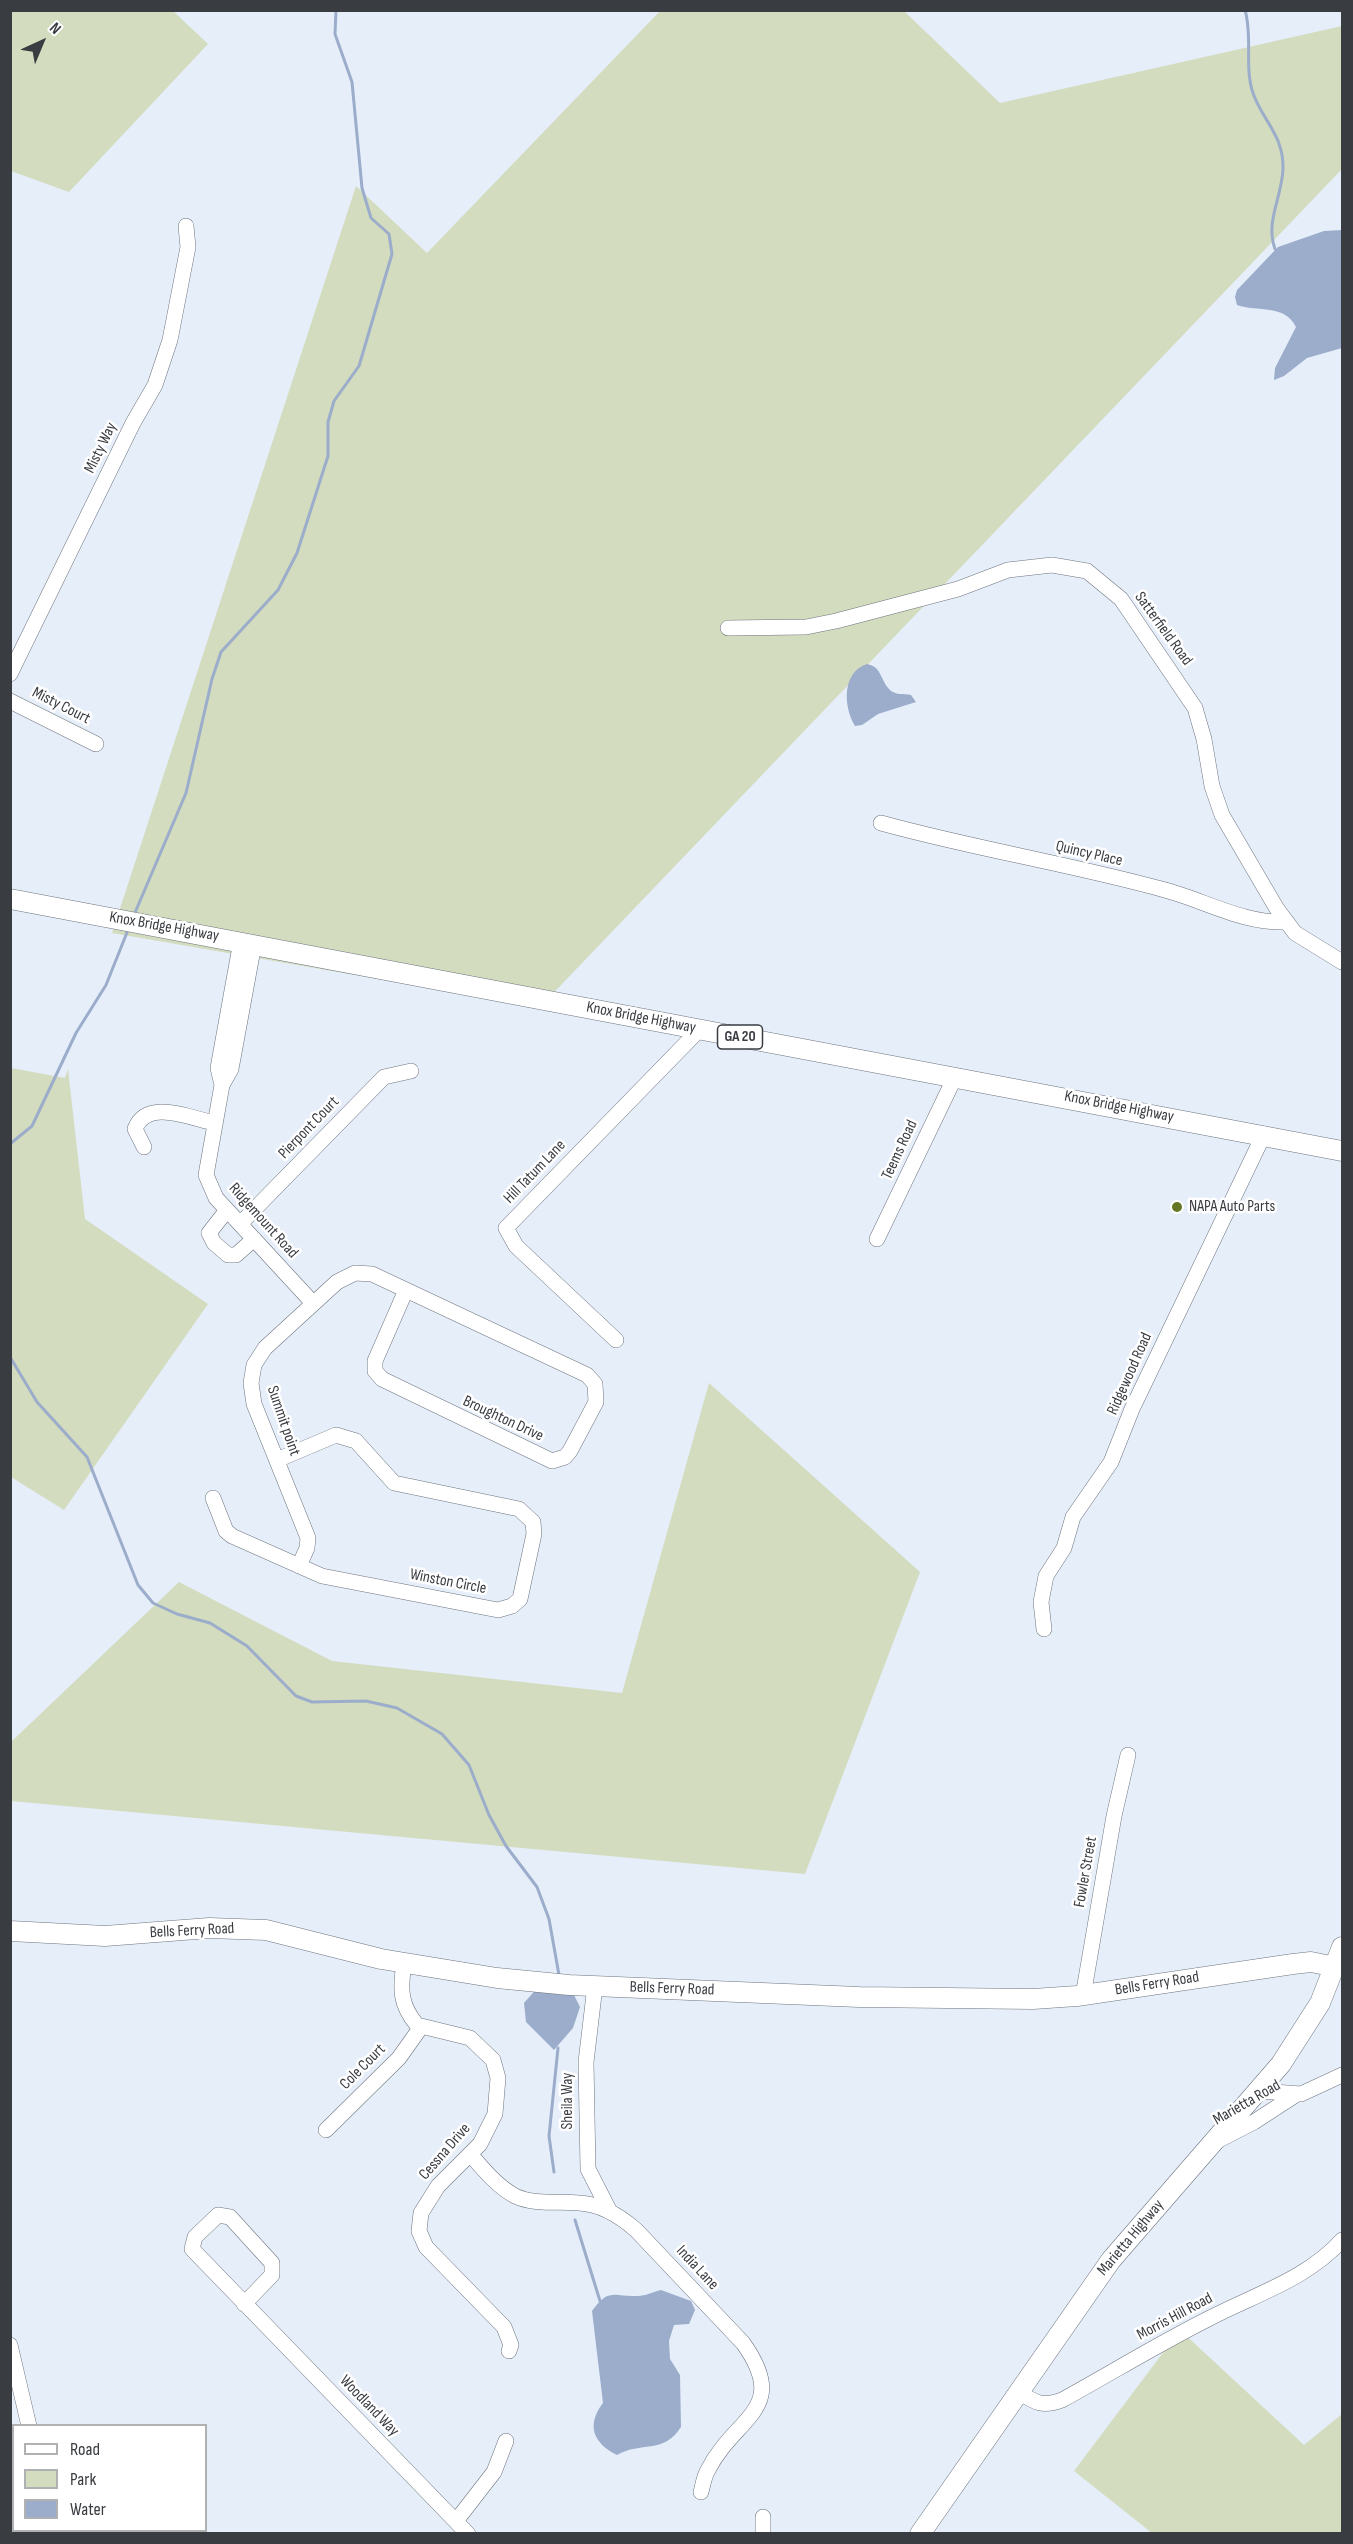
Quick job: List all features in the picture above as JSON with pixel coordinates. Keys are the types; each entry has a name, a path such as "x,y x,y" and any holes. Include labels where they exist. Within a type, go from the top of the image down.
{"main road":[{"name":"Knox Bridge Highway","path":"10,899 1264,1134 1342,1151"},
{"name":"Bells Ferry Road","path":"10,1931 105,1936 209,1928 266,1930 404,1964 497,1978 595,1986 859,1997 1033,2000 1083,1996 1311,1962 1339,1968"},
{"name":"Marietta Highway","path":"920,2534 1111,2260 1260,2091 1296,2042 1339,1968 1342,1947"}],"street":[{"name":"Misty Way","path":"10,674 133,423 155,385 170,340 188,248 186,226"},
{"name":"Satterfield Road","path":"728,628 807,627 836,621 958,589 1008,570 1052,565 1087,571 1121,599 1195,708 1204,739 1212,786 1222,815 1277,909 1295,933 1311,945 1342,962"},
{"name":"Misty Court","path":"10,701 96,744"},
{"name":"Quincy Place","path":"881,823 949,842 1165,890 1243,916 1287,922"},
{"name":"Ridgemount Road","path":"248,942 218,1068 222,1084 206,1175 216,1198 312,1302"},
{"name":"Hill Tatum Lane","path":"616,1340 516,1246 506,1228 700,1029"},
{"name":"Pierpont Court","path":"240,1224 384,1077 411,1071"},
{"name":"Teems Road","path":"877,1239 955,1077"},
{"path":"144,1147 135,1128 139,1118 148,1112 160,1111 214,1123"},
{"name":"Ridgewood Road","path":"1044,1629 1041,1602 1046,1576 1064,1548 1073,1517 1111,1462 1132,1409 1264,1134"},
{"path":"227,1210 209,1233 214,1243 228,1255 236,1255 254,1239"},
{"name":"Summit point","path":"299,1566 307,1548 308,1538 254,1404 251,1383 254,1365 265,1348 312,1302 337,1282 355,1274 372,1274 406,1290"},
{"name":"Broughton Drive","path":"406,1290 587,1375 595,1384 596,1402 570,1451 552,1461 544,1459 382,1379 375,1371 375,1361 406,1290"},
{"name":"Winston Circle","path":"213,1498 226,1531 232,1536 322,1576 498,1610 512,1606 520,1599 534,1534 533,1522 519,1509 394,1483 356,1441 344,1435 336,1435 277,1460"},
{"name":"Fowler Street","path":"1083,1996 1114,1816 1128,1755"},
{"path":"404,1964 401,1986 402,2003 409,2015 421,2026"},
{"name":"Sheila Way","path":"595,1986 586,2062 588,2169 610,2212"},
{"name":"Cole Court","path":"326,2130 399,2058 421,2026"},
{"name":"Cessna Drive","path":"421,2026 470,2038 493,2060 498,2078 495,2114 480,2144 438,2186 426,2203 421,2213 419,2231 426,2247 504,2327 511,2344 509,2351"},
{"name":"Marietta Road","path":"1214,2142 1254,2122 1297,2094 1342,2075"},
{"name":"Marietta Road","path":"1260,2091 1297,2094"},
{"name":"India Lane","path":"471,2155 497,2184 516,2197 541,2202 581,2203 620,2216 743,2343 758,2364 763,2379 758,2406 707,2470 701,2492"},
{"name":"Woodland Way","path":"244,2304 272,2275 272,2263 230,2217 218,2215 195,2237 192,2249 244,2304 468,2534"},
{"name":"Morris Hill Road","path":"1019,2392 1035,2403 1048,2405 1062,2400 1210,2317 1292,2279 1318,2263 1342,2240"},
{"path":"10,2345 13,2374 28,2424"},
{"path":"456,2522 494,2472 506,2441"},
{"path":"763,2517 763,2534"}],"green space":[{"path":"10,11 173,11 208,44 69,192 11,171"},
{"path":"660,11 904,11 1000,103 1342,26 1342,169 540,1007 112,933 356,186 427,253"},
{"path":"11,1068 65,1078 68,1069 85,1219 208,1304 64,1510 11,1477"},
{"path":"709,1383 920,1572 805,1874 11,1801 11,1742 179,1582 332,1661 622,1693"},
{"path":"1180,2330 1304,2445 1342,2414 1342,2533 1152,2533 1074,2471"}],"water":[{"path":"1342,230 1342,348 1307,358 1284,376 1274,380 1275,368 1296,327 1285,315 1278,312 1237,305 1235,297 1237,290 1278,247 1324,231"},
{"path":"867,664 876,668 891,691 911,695 916,702 878,714 862,725 855,726 848,709 847,690 853,674"},
{"path":"569,1985 580,2007 573,2028 554,2050 526,2022 524,2003 539,1986"},
{"path":"661,2290 691,2301 695,2310 689,2324 674,2325 669,2341 670,2359 680,2375 681,2427 667,2441 617,2455 602,2445 595,2433 595,2419 603,2403 592,2311 608,2296 641,2296"}],"waterway":[{"path":"134,915 186,793 212,679 221,652 278,590 297,553 328,456 328,422 334,401 359,366 392,254 389,234 371,218 362,188 352,82 335,34 336,10"},
{"path":"1245,10 1250,83 1257,103 1276,137 1282,157 1282,179 1272,229 1275,249"},
{"path":"10,1144 32,1126 76,1033 106,985 128,930"},
{"path":"10,1357 37,1402 87,1457 138,1585 153,1603 177,1614 210,1623 247,1646 296,1696 312,1702 366,1701 397,1708 442,1734 469,1765 489,1815 506,1846 537,1887 549,1919 559,1975"},
{"path":"554,2172 549,2136 558,2048"},
{"path":"575,2220 600,2301"}],"place":[{"name":"NAPA Auto Parts","path":"1177,1207"}]}
